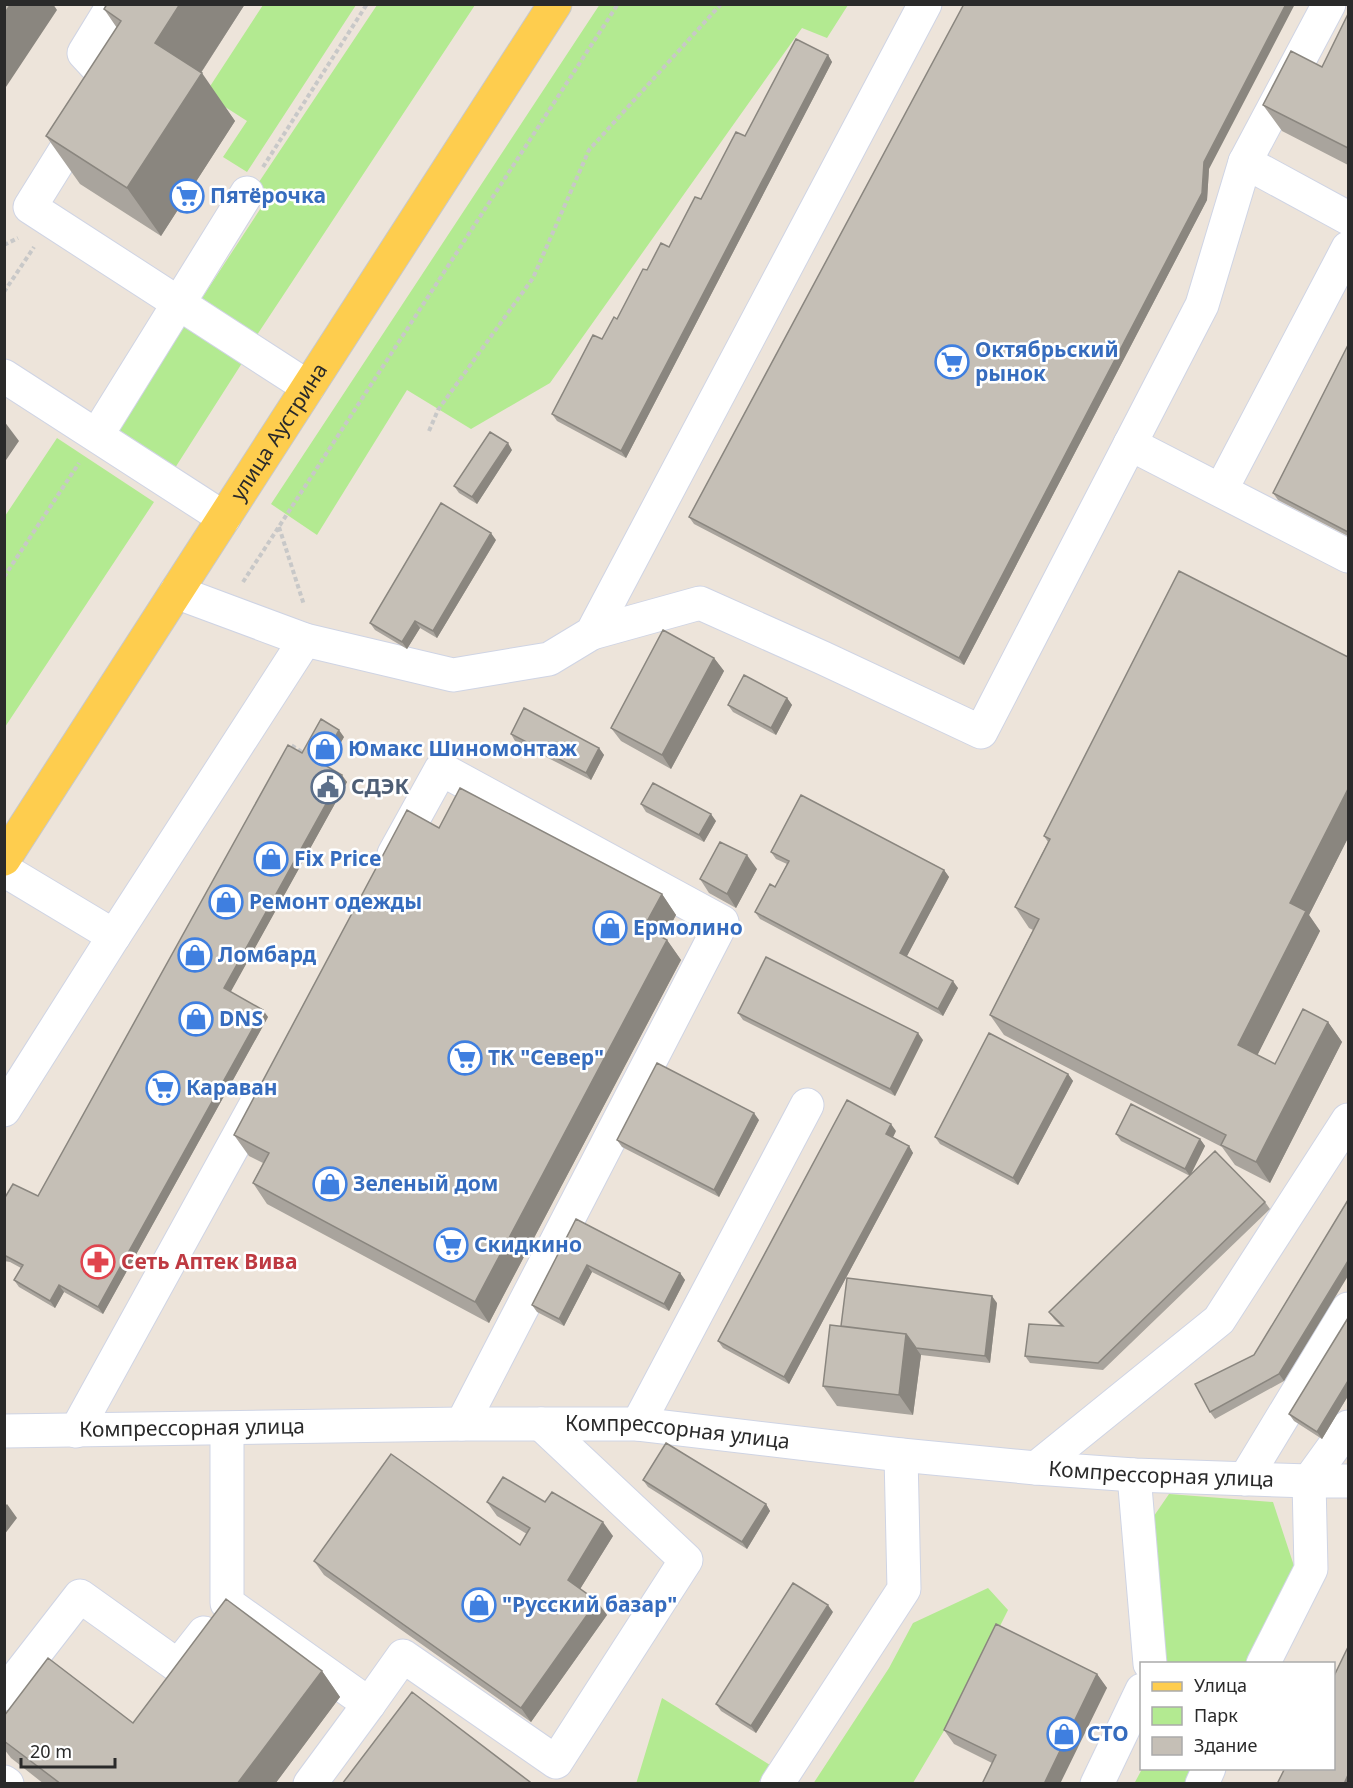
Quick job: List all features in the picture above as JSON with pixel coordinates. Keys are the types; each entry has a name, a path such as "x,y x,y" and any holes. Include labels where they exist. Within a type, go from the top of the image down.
{"main road":[{"name":"улица Аустрина","path":"4,859 555,4"}],"street":[{"path":"114,4 84,53 109,80 30,207 308,387"},
{"path":"592,633 925,4"},
{"path":"176,592 304,640 453,675 549,659 592,633 700,603 981,732 1202,305 1245,162 1329,4"},
{"path":"1245,162 1348,218"},
{"path":"98,435 247,193"},
{"path":"1221,490 1348,249"},
{"path":"4,376 224,518"},
{"path":"1130,444 1348,556"},
{"path":"4,1110 304,640"},
{"path":"378,885 441,769 722,922 462,1424"},
{"path":"4,870 114,936"},
{"path":"76,1431 273,1074"},
{"path":"638,1424 807,1105"},
{"path":"1036,1468 1219,1320 1348,1120"},
{"path":"1245,1479 1348,1310"},
{"name":"Компрессорная улица","path":"4,1431 462,1424 638,1424 901,1455 1036,1468 1134,1475 1348,1481"},
{"path":"310,1784 403,1656 556,1762 686,1560 541,1424"},
{"path":"1264,1662 1311,1569 1309,1481 1348,1427"},
{"path":"4,1694 80,1596 178,1666 227,1603 227,1429"},
{"path":"777,1784 904,1589 901,1455"},
{"path":"1134,1475 1150,1662"},
{"path":"227,1603 369,1704"},
{"path":"1097,1784 1140,1694"},
{"path":"1202,1784 1208,1770"}],"path":[{"path":"247,193 367,4"},
{"path":"225,611 618,4"},
{"path":"429,431 438,410 533,278 589,150 721,4"},
{"path":"4,292 51,221"},
{"path":"4,577 98,435"},
{"path":"279,527 304,606"},
{"path":"286,754 291,746 302,752 300,755"}],"green space":[{"path":"600,4 848,5 827,38 802,28 550,383 471,429 407,390 317,535 271,504"},
{"path":"263,5 356,5 247,172 223,157 247,121 205,94"},
{"path":"377,5 475,5 257,335 202,298 270,194 257,185"},
{"path":"185,322 244,360 175,468 116,430"},
{"path":"57,438 154,502 5,727 5,516"},
{"path":"1169,1494 1273,1502 1296,1572 1253,1662 1165,1662 1154,1641 1143,1532"},
{"path":"988,1588 1008,1610 967,1692 913,1783 813,1784 889,1668 913,1623"},
{"path":"662,1698 770,1765 758,1783 636,1784"},
{"path":"1141,1770 1199,1770 1190,1783 1134,1784"}],"building":[{"path":"4,4 11,4 4,14"},
{"path":"107,4 180,4 155,43 202,73 127,188 46,136 121,21 104,9"},
{"name":"Октябрьский рынок","path":"964,4 1286,4 1204,162 1202,193 959,658 689,517"},
{"path":"1348,14 1348,148 1263,105 1291,51 1322,67"},
{"path":"796,39 828,55 621,451 552,414 593,335 602,339 614,317 617,319 643,269 647,270 661,243 669,247 695,197 701,199 736,132 745,136"},
{"path":"1348,345 1348,532 1273,493"},
{"path":"490,432 508,443 472,497 454,486"},
{"path":"441,503 491,533 433,631 415,621 402,642 370,623"},
{"path":"1179,571 1348,657 1348,789 1290,903 1306,911 1238,1045 1275,1064 1303,1009 1328,1022 1256,1162 1221,1145 1226,1135 990,1015 1039,919 1015,907 1050,839 1044,836"},
{"path":"663,630 714,658 662,755 611,728"},
{"path":"744,675 787,698 771,728 728,705"},
{"path":"524,708 599,748 586,773 511,734"},
{"path":"321,719 339,730 321,763 342,775 224,988 263,1010 98,1307 59,1285 50,1301 14,1280 23,1265 4,1255 4,1199 13,1184 38,1196 288,745 302,753"},
{"path":"653,783 711,814 699,835 641,804"},
{"name":"ТК \"Север\"","path":"460,788 662,894 644,927 667,940 475,1302 253,1183 269,1153 234,1135 407,810 439,828"},
{"path":"801,795 944,870 900,953 953,981 938,1009 755,912 770,884 775,887 789,861 771,852"},
{"path":"720,842 747,855 727,894 700,879"},
{"path":"766,957 918,1033 890,1089 738,1013"},
{"path":"989,1033 1068,1074 1013,1178 935,1137"},
{"path":"657,1063 754,1113 714,1190 617,1140"},
{"path":"847,1100 891,1124 886,1134 909,1146 784,1377 718,1341"},
{"path":"1131,1104 1200,1139 1185,1169 1116,1134"},
{"path":"1215,1151 1265,1202 1098,1363 1025,1356 1029,1324 1063,1326 1049,1312"},
{"path":"1348,1200 1348,1261 1279,1374 1210,1412 1195,1384 1254,1355"},
{"path":"576,1219 680,1273 664,1304 587,1265 559,1319 532,1305"},
{"path":"847,1278 992,1296 985,1356 916,1348 906,1334 841,1326"},
{"path":"1348,1318 1348,1381 1317,1432 1289,1414"},
{"path":"830,1325 906,1334 899,1395 823,1386"},
{"path":"666,1443 766,1504 742,1542 643,1480"},
{"name":"\"Русский базар\"","path":"391,1454 520,1545 530,1528 487,1502 503,1477 545,1502 552,1492 603,1522 568,1580 597,1601 521,1708 314,1561"},
{"path":"793,1583 828,1605 751,1726 716,1704"},
{"path":"226,1599 322,1671 237,1784 61,1784 4,1741 4,1716 48,1658 133,1723"},
{"path":"996,1624 1097,1674 1044,1784 982,1784 996,1755 944,1730"},
{"path":"1348,1647 1348,1775 1344,1784 1277,1784 1284,1770 1335,1770 1335,1674"},
{"path":"412,1692 530,1782 529,1784 342,1784"}],"place":[{"name":"Пятёрочка","path":"187,196"},
{"name":"Октябрьский рынок","path":"952,362"},
{"name":"Юмакс Шиномонтаж","path":"325,749"},
{"name":"СДЭК","path":"328,787"},
{"name":"Fix Price","path":"271,859"},
{"name":"Ремонт одежды","path":"226,902"},
{"name":"Ермолино","path":"610,928"},
{"name":"Ломбард","path":"195,955"},
{"name":"DNS","path":"196,1019"},
{"name":"ТК \"Север\"","path":"465,1058"},
{"name":"Караван","path":"163,1088"},
{"name":"Зеленый дом","path":"330,1184"},
{"name":"Скидкино","path":"451,1245"},
{"name":"Сеть Аптек Вива","path":"98,1262"},
{"name":"\"Русский базар\"","path":"479,1605"},
{"name":"СТО","path":"1064,1734"}]}
